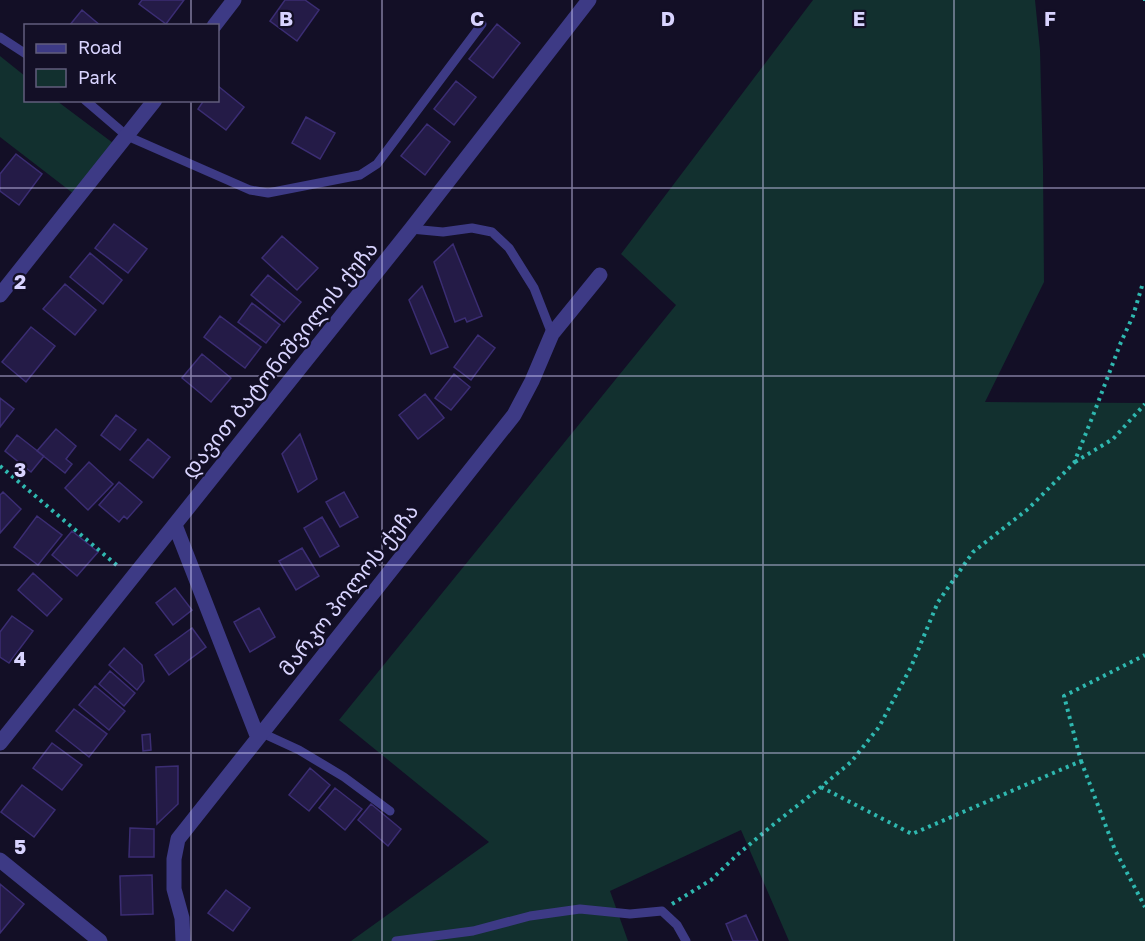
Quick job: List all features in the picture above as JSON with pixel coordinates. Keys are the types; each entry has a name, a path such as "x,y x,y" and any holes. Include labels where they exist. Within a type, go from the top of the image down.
{"street":[{"path":"216,24 234,0"},
{"name":"დავით ბატონიშვილის ქუჩა","path":"0,743 411,229 590,0"},
{"path":"0,295 153,102"},
{"name":"მარკო პოლოს ქუჩა","path":"183,941 182,918 174,889 174,859 178,839 514,415 532,381 552,334 600,275"},
{"path":"175,525 260,735"},
{"path":"0,860 100,941"}],"lane":[{"path":"87,102 127,136 250,190 268,193 360,175 377,164 482,24"},
{"path":"0,37 24,53"},
{"path":"411,229 443,232 472,228 492,232 510,248 534,288 552,334"},
{"path":"260,735 299,750 390,811"},
{"path":"396,941 473,932 530,916 580,909 630,914 662,911 677,925 686,941"}],"path":[{"path":"1074,463 1133,316 1142,286"},
{"path":"662,911 711,880 737,855 851,762 879,727 911,667 938,602 973,552 1028,509 1074,463 1113,439 1145,404"},
{"path":"0,466 132,579"},
{"path":"1145,655 1064,696 1081,761 1115,850 1145,907"},
{"path":"821,788 912,834 1081,761"}],"green space":[{"path":"813,0 1035,0 1040,50 1044,282 985,402 1145,403 1145,941 789,941 741,830 610,891 628,941 351,941 489,842 339,720 676,305 621,254"},
{"path":"0,56 24,75 24,102 58,102 113,143 74,194 0,137"}],"building":[{"path":"142,0 184,0 166,24 139,4"},
{"path":"285,0 305,0 319,10 297,41 270,21"},
{"path":"82,10 99,24 71,24"},
{"path":"497,24 520,43 493,78 469,59"},
{"path":"456,81 476,97 454,125 434,109"},
{"path":"219,87 244,107 226,130 198,109 203,102 219,102"},
{"path":"306,117 335,133 320,159 292,143"},
{"path":"427,124 450,142 425,175 401,156"},
{"path":"16,154 42,174 19,205 0,191 0,174"},
{"path":"114,224 147,249 128,273 95,248"},
{"path":"282,236 318,268 297,290 262,258"},
{"path":"453,244 482,316 467,322 465,318 455,322 434,262"},
{"path":"90,253 122,280 103,304 70,277"},
{"path":"268,275 301,302 284,322 251,295"},
{"path":"65,284 96,310 75,335 43,309"},
{"path":"422,286 448,347 431,354 409,300"},
{"path":"252,303 280,325 266,343 238,322"},
{"path":"220,316 261,347 245,368 204,337"},
{"path":"31,327 55,346 26,382 2,362"},
{"path":"478,335 495,348 471,380 454,367"},
{"path":"202,354 231,378 211,402 182,378"},
{"path":"454,374 470,387 451,410 435,398"},
{"path":"425,394 444,418 418,439 399,415"},
{"path":"0,398 14,409 0,427"},
{"path":"116,415 136,430 120,450 101,435"},
{"path":"56,429 76,446 66,459 72,464 65,473 37,451"},
{"path":"300,434 317,479 298,492 282,454"},
{"path":"17,435 44,456 31,472 5,451"},
{"path":"148,439 170,457 153,478 130,460"},
{"path":"89,462 113,484 88,510 65,488"},
{"path":"119,482 142,502 127,519 124,516 119,522 99,505"},
{"path":"3,492 21,509 0,533 0,495"},
{"path":"344,492 358,517 340,527 326,502"},
{"path":"37,516 62,535 38,565 14,547"},
{"path":"322,517 339,546 320,557 304,528"},
{"path":"72,531 98,552 77,576 52,555"},
{"path":"302,548 319,576 296,590 279,561"},
{"path":"33,573 62,599 47,616 18,590"},
{"path":"175,588 192,610 173,625 156,603"},
{"path":"259,608 275,637 250,652 234,622"},
{"path":"12,616 33,631 9,663 0,657 0,632"},
{"path":"192,628 206,647 169,675 155,655"},
{"path":"124,648 142,665 144,681 137,690 109,665"},
{"path":"110,671 135,693 124,706 99,684"},
{"path":"95,686 125,711 109,730 79,705"},
{"path":"74,709 107,734 89,757 56,731"},
{"path":"150,734 151,750 143,751 142,735"},
{"path":"52,743 82,765 62,790 33,768"},
{"path":"178,766 178,804 157,824 156,767"},
{"path":"310,768 330,785 309,811 289,795"},
{"path":"22,785 55,810 34,837 1,812"},
{"path":"335,788 362,809 345,830 319,808"},
{"path":"371,804 401,829 388,846 358,820"},
{"path":"130,828 154,829 154,857 129,857"},
{"path":"152,875 153,914 121,915 120,876"},
{"path":"0,884 24,904 0,933"},
{"path":"226,890 250,908 233,931 208,913"},
{"path":"746,915 758,941 733,941 726,924"}]}
